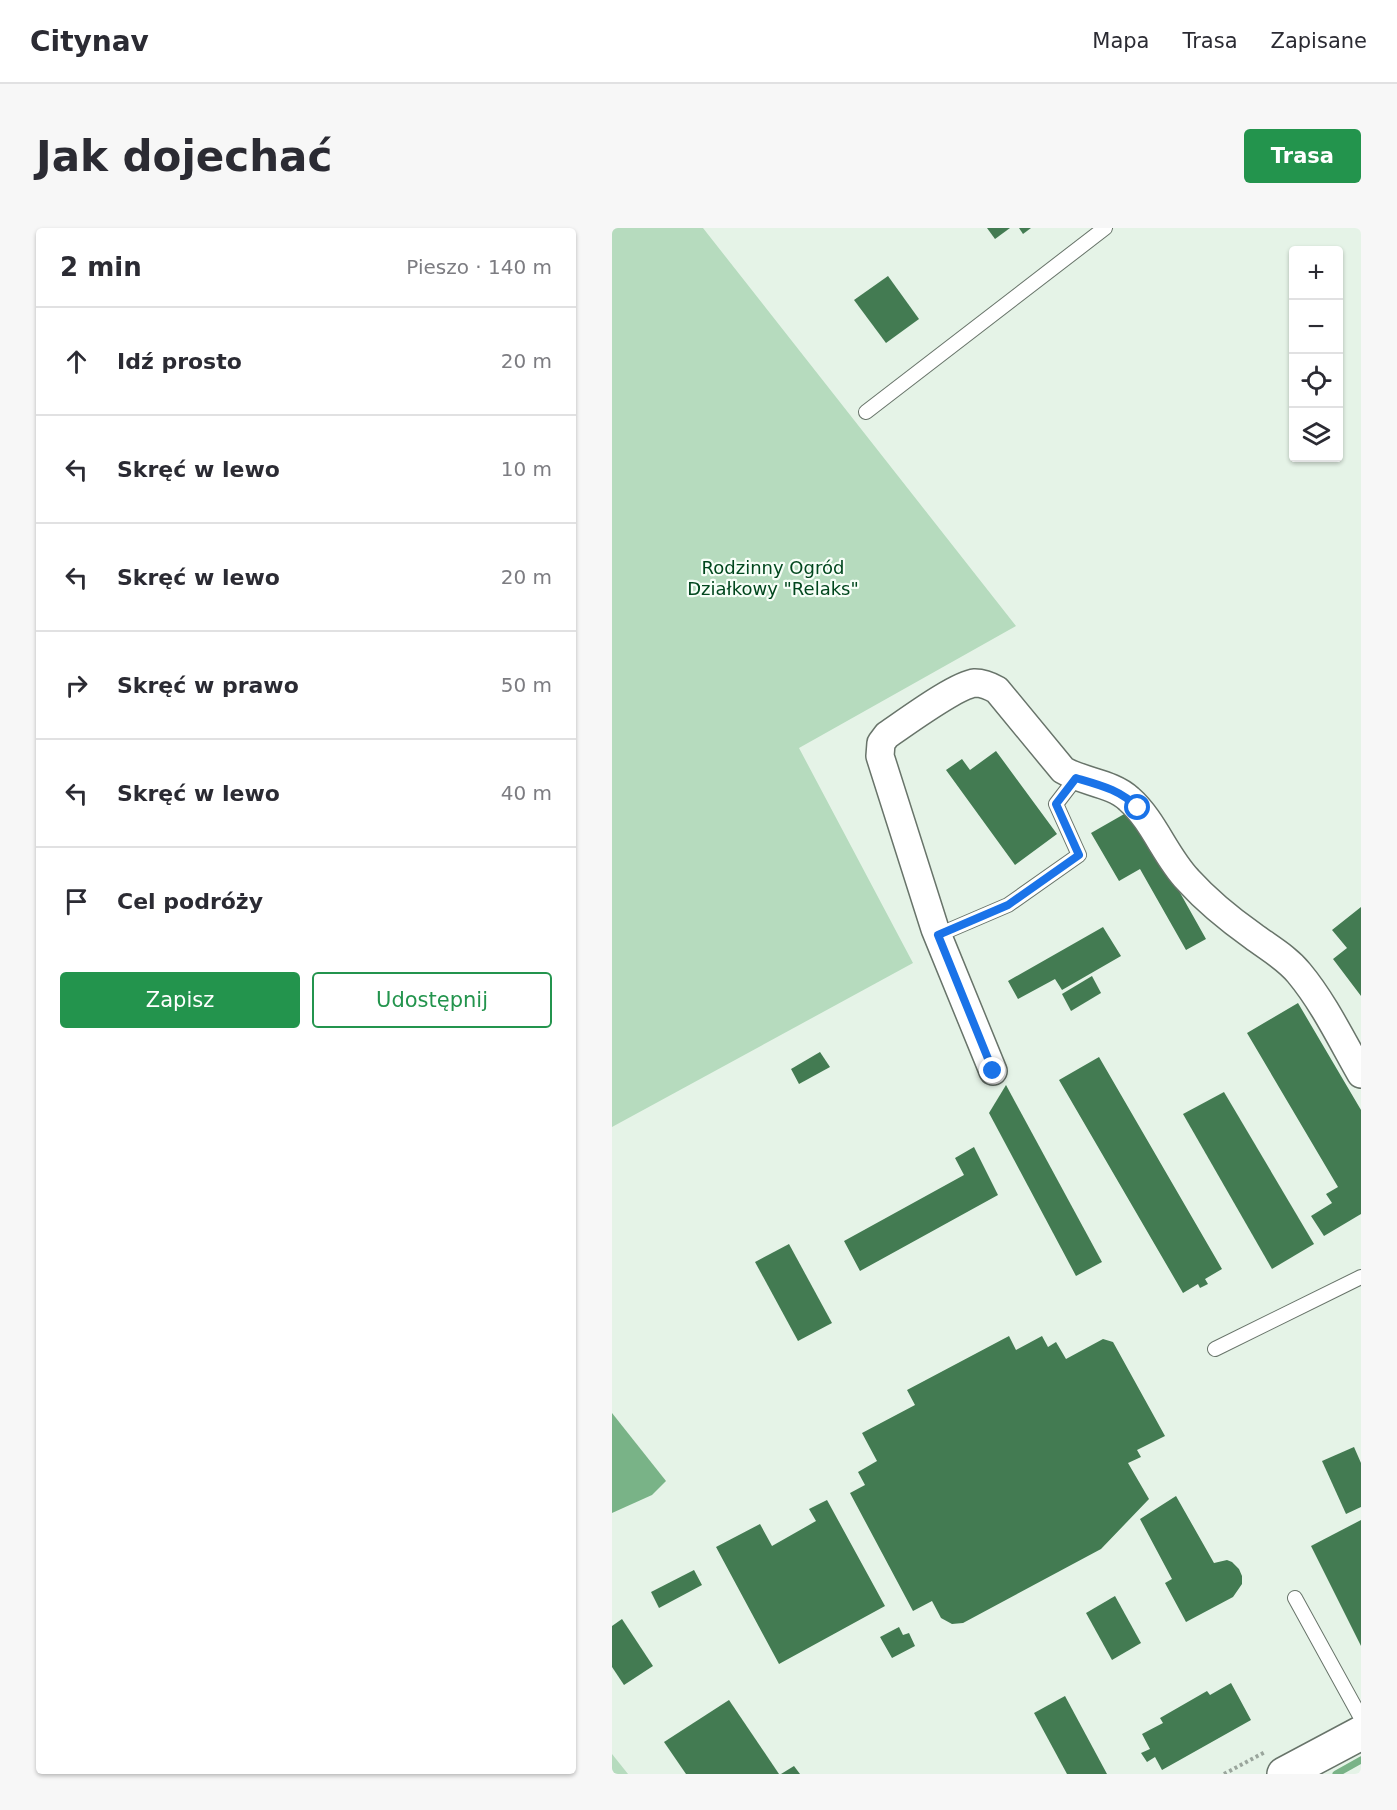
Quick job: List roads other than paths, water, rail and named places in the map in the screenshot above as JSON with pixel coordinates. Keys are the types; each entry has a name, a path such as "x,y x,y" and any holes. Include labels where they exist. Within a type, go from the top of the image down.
{"main road":[{"path":"1284,1774 1361,1733"}],"street":[{"path":"993,1071 938,935 880,756 881,743 887,735 959,689 974,683 987,684 997,690 1063,770 1076,778 1110,788 1128,797 1184,876 1213,907 1299,972 1361,1074"}],"lane":[{"path":"866,412 1105,228"},
{"path":"938,935 1008,905 1079,855 1056,804 1076,778"},
{"path":"1215,1349 1361,1277"},
{"path":"1295,1598 1361,1718"}],"waterway":[{"path":"1336,1774 1361,1760"}],"park label":[{"name":"Rodzinny Ogród Działkowy \"Relaks\"","path":"773,577"}]}
